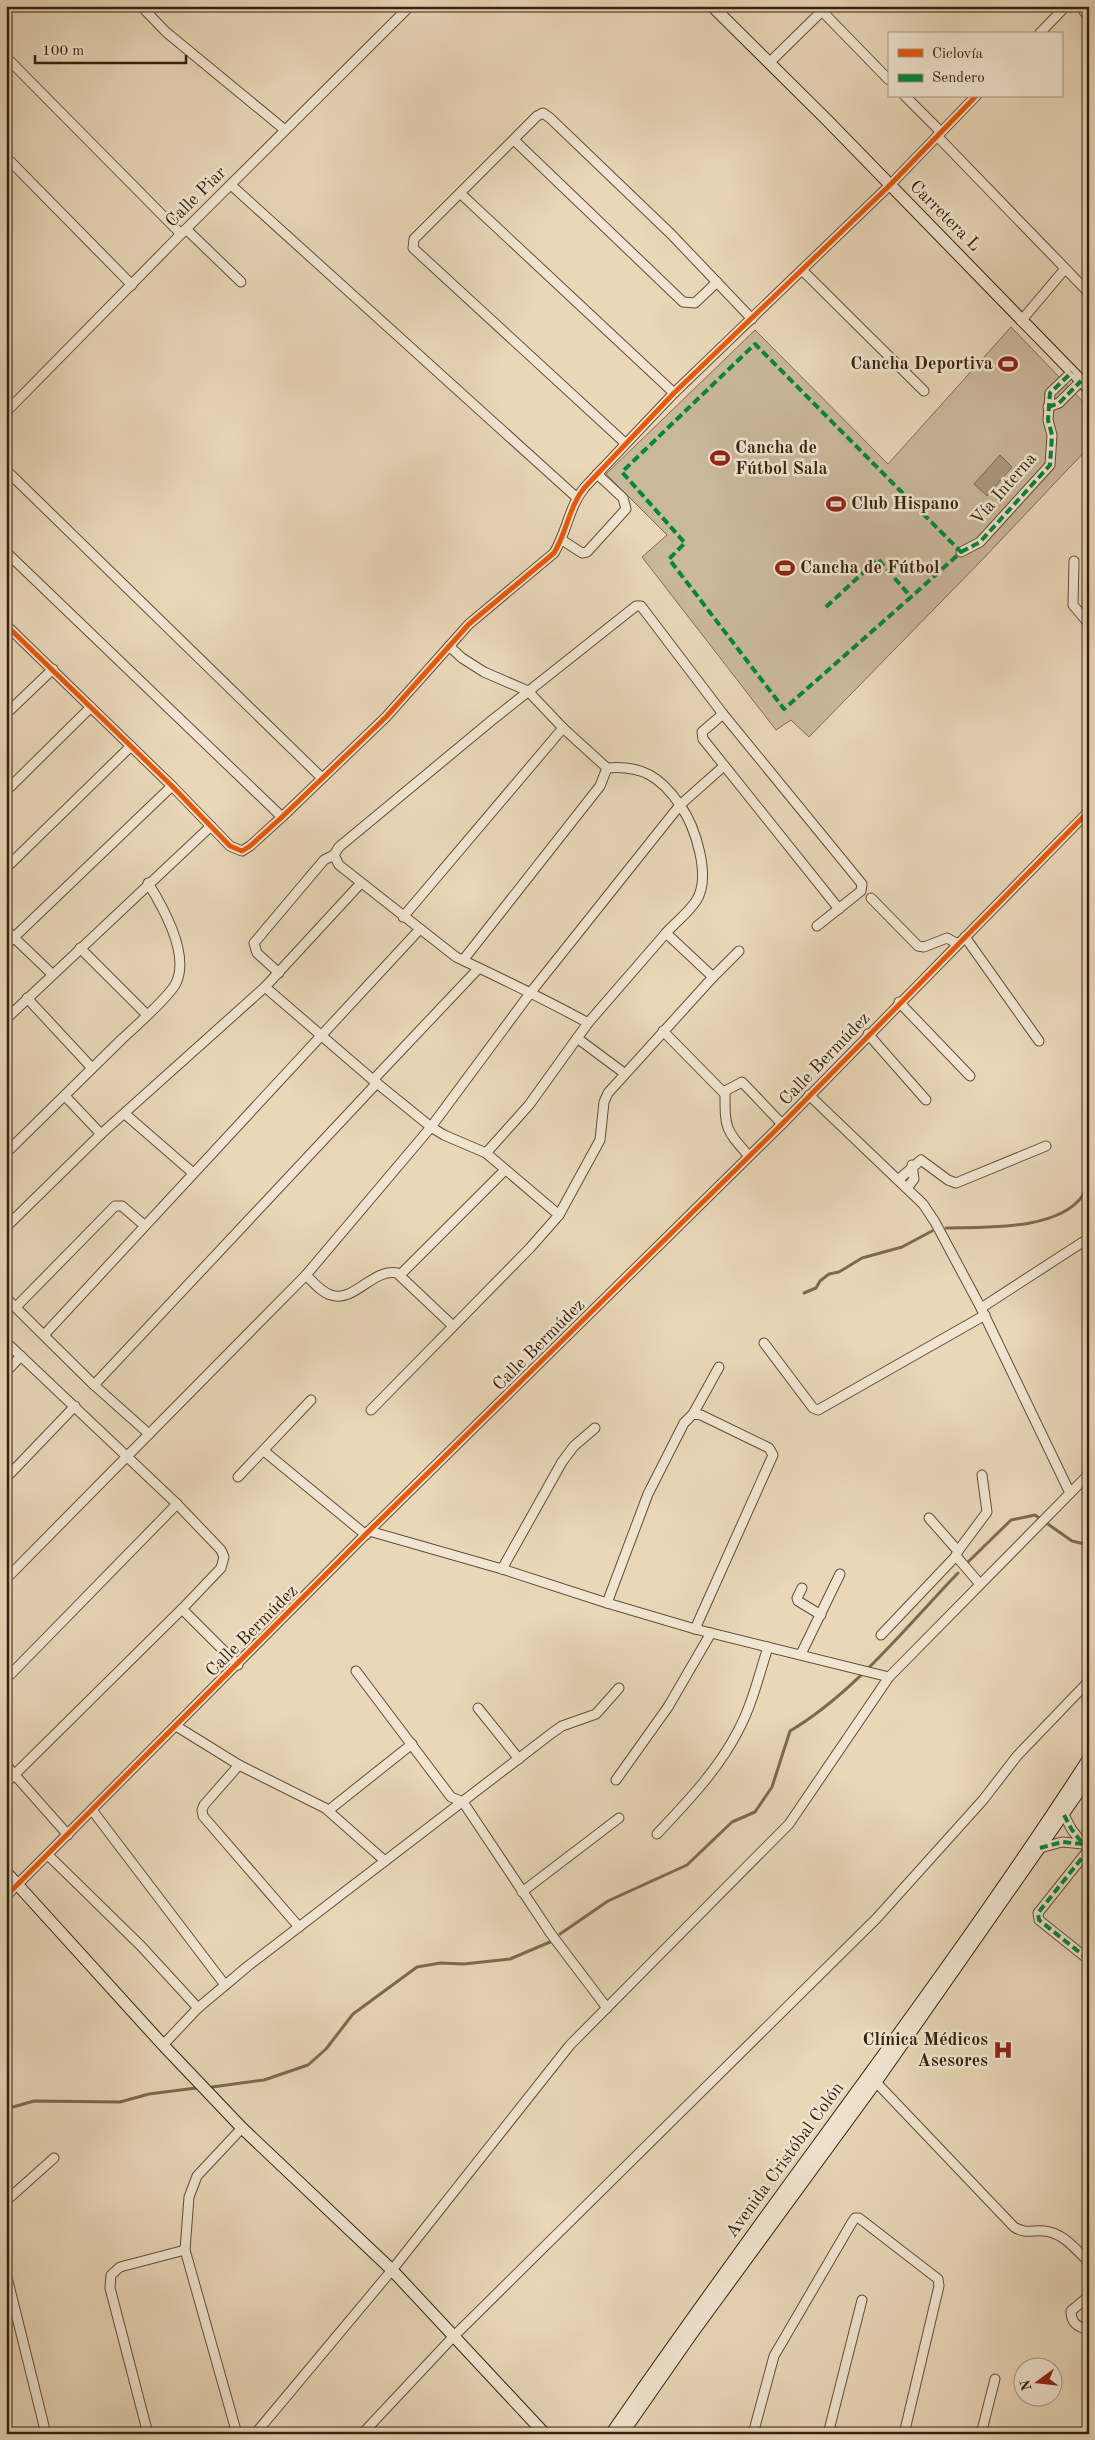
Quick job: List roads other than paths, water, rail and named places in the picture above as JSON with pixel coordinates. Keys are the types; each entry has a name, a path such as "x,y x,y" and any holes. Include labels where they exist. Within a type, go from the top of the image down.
{"street":[{"path":"141,6 166,32 285,130"},
{"name":"Calle Piar","path":"6,412 410,6"},
{"name":"Carretera L","path":"712,6 1085,385"},
{"path":"1041,32 1066,6"},
{"path":"1080,6 1089,18"},
{"path":"769,63 819,9 888,79"},
{"path":"6,58 183,232 241,282"},
{"path":"907,98 1064,270 1089,293"},
{"path":"6,625 172,786 230,846 242,850 250,846 386,716 469,624 554,553 562,540 576,497 625,443 674,393 890,186 974,98"},
{"path":"625,443 414,252 412,245 414,239 461,194 538,114 545,114 672,234 752,319"},
{"path":"514,140 684,302 687,304 695,302 717,282"},
{"path":"6,156 132,285"},
{"path":"231,185 576,497"},
{"path":"461,194 674,393"},
{"path":"802,270 924,391"},
{"path":"1021,321 1064,270"},
{"path":"1072,372 1050,393 1048,407 1060,403 1085,385"},
{"name":"Vía Interna","path":"961,552 980,542 1050,465 1052,434 1048,420 1048,407"},
{"path":"6,470 322,778"},
{"path":"562,540 582,553 587,552 626,509 623,498 597,474"},
{"path":"6,552 282,817"},
{"path":"1074,561 1073,605 1089,624"},
{"path":"279,973 257,952 254,943 324,860 334,855 339,847 528,691 639,606 723,714 862,884 861,891 817,926"},
{"path":"449,646 462,658 484,672 528,691 563,728 607,768 625,768 656,777 680,805 694,829 702,876 701,889 696,901 588,1023 529,1105 486,1153"},
{"path":"6,714 52,669"},
{"path":"6,791 91,707"},
{"path":"723,714 702,732 701,736 838,909"},
{"path":"403,917 563,728"},
{"path":"6,868 131,746"},
{"path":"6,1579 306,1275 431,1127 531,992 680,805 724,766"},
{"path":"464,959 600,786 607,768"},
{"path":"6,945 172,786"},
{"name":"Calle Bermúdez","path":"6,1896 68,1836 368,1533 782,1124 868,1034 1087,816"},
{"path":"6,1018 211,826"},
{"path":"334,855 339,865 456,958 464,959 478,968 531,992 588,1023"},
{"path":"6,1153 147,1015 176,983 179,968 173,929 165,910 148,883"},
{"path":"6,1227 101,1134 265,987 361,883"},
{"path":"871,898 918,946 924,947 948,938 958,944"},
{"path":"44,1335 420,929"},
{"path":"6,930 52,974"},
{"path":"666,933 713,977"},
{"path":"965,937 1040,1041"},
{"path":"80,948 147,1015"},
{"path":"371,1410 530,1248 559,1215 600,1140 608,1093 624,1073 739,951"},
{"path":"94,1385 478,968"},
{"path":"265,987 431,1127 444,1135 486,1153 559,1215"},
{"path":"27,998 92,1068"},
{"path":"900,1002 970,1076"},
{"path":"663,1031 725,1093 728,1132 749,1156"},
{"path":"868,1034 926,1100"},
{"path":"577,1038 624,1073"},
{"path":"725,1093 742,1082 782,1124"},
{"path":"809,1095 923,1204 935,1222 983,1311 1070,1493"},
{"path":"65,1096 101,1134"},
{"path":"125,1114 193,1173"},
{"path":"898,1180 918,1160 924,1160 948,1180 956,1183 1046,1146"},
{"path":"907,1188 914,1179 912,1166"},
{"path":"400,1275 505,1170"},
{"path":"16,1307 115,1206 122,1206 144,1225"},
{"path":"764,1343 813,1408 818,1410 983,1311 1089,1238"},
{"path":"306,1275 326,1293 338,1296 347,1294 386,1273 400,1275 453,1326"},
{"path":"6,1298 94,1385 149,1434"},
{"path":"6,1342 177,1504 221,1550 224,1557 221,1568 6,1783"},
{"path":"6,1372 21,1356"},
{"path":"607,1603 648,1494 684,1423 693,1414 719,1367"},
{"path":"238,1477 311,1400"},
{"path":"6,1478 75,1406"},
{"path":"693,1414 701,1415 769,1448 773,1455 695,1629"},
{"path":"502,1569 562,1462 574,1446 595,1428"},
{"path":"264,1451 368,1533 502,1569 695,1629 889,1677"},
{"path":"255,2434 392,2270 570,2045 789,1824 889,1677 1089,1474"},
{"path":"881,1635 957,1554 987,1512 982,1475"},
{"path":"6,1679 177,1504"},
{"path":"929,1518 980,1584"},
{"path":"801,1654 840,1574"},
{"path":"802,1588 797,1598 798,1601 820,1615"},
{"path":"182,1608 238,1665"},
{"path":"616,1780 668,1707 711,1633"},
{"path":"657,1834 700,1787 738,1731 749,1705 768,1647"},
{"path":"356,1671 451,1797 463,1802 550,1934 607,2008"},
{"path":"362,2434 453,2337 876,1919 983,1800 1017,1756 1089,1681"},
{"path":"163,2045 198,2008 299,1927 562,1726 596,1714 619,1688"},
{"path":"478,1708 519,1759"},
{"path":"176,1726 239,1765 329,1810 384,1862"},
{"path":"329,1810 412,1744"},
{"name":"Avenida Cristóbal Colón","path":"611,2434 678,2335 872,2079 1089,1758"},
{"path":"6,1765 68,1836"},
{"path":"239,1765 204,1805 203,1816 299,1927"},
{"name":"Avenida Cristóbal Colón","path":"622,2434 872,2079 1064,1815 1089,1777"},
{"path":"92,1810 225,1985"},
{"path":"1064,1815 1072,1830 1087,1847"},
{"path":"522,1892 619,1818"},
{"path":"1040,1848 1062,1842 1087,1847"},
{"path":"1087,1847 1038,1913 1038,1916 1039,1920 1089,1960"},
{"path":"48,1855 141,1946 198,2008"},
{"path":"6,1872 163,2045 242,2128 392,2270 545,2434"},
{"path":"872,2079 1014,2227 1021,2232 1041,2231 1062,2237 1089,2262"},
{"path":"236,2434 185,2250 189,2197 197,2176 242,2128"},
{"path":"6,2201 54,2158"},
{"path":"753,2434 774,2356 851,2224 855,2218 859,2218 938,2279 939,2286 904,2434"},
{"path":"148,2434 110,2288 111,2275 120,2267 185,2250"},
{"path":"6,2273 46,2434"},
{"path":"1089,2296 1072,2311 1071,2319 1075,2325 1089,2331"},
{"path":"828,2434 862,2300"},
{"path":"981,2434 995,2379"}],"waterway":[{"path":"946,1228 1020,1225 1057,1215 1072,1207 1083,1195 1089,1180"},
{"path":"804,1293 816,1288 820,1281 829,1274 839,1272 862,1258 902,1247 932,1231"},
{"path":"968,1562 1011,1520 1035,1515 1072,1541 1089,1545"},
{"path":"560,1934 608,1901 687,1865 732,1822 755,1812 772,1787 790,1731 813,1716 858,1679 958,1573"},
{"path":"212,2087 264,2080 308,2065 326,2049 353,2014 417,1967 440,1963 464,1964 510,1959 550,1942"},
{"path":"6,2109 34,2101 120,2102 149,2094 196,2088"}],"place":[{"name":"Cancha Deportiva","path":"1008,364"},
{"name":"Cancha de Fútbol Sala","path":"720,458"},
{"name":"Club Hispano","path":"836,504"},
{"name":"Cancha de Fútbol","path":"785,568"},
{"name":"Clínica Médicos Asesores","path":"1003,2050"}]}
